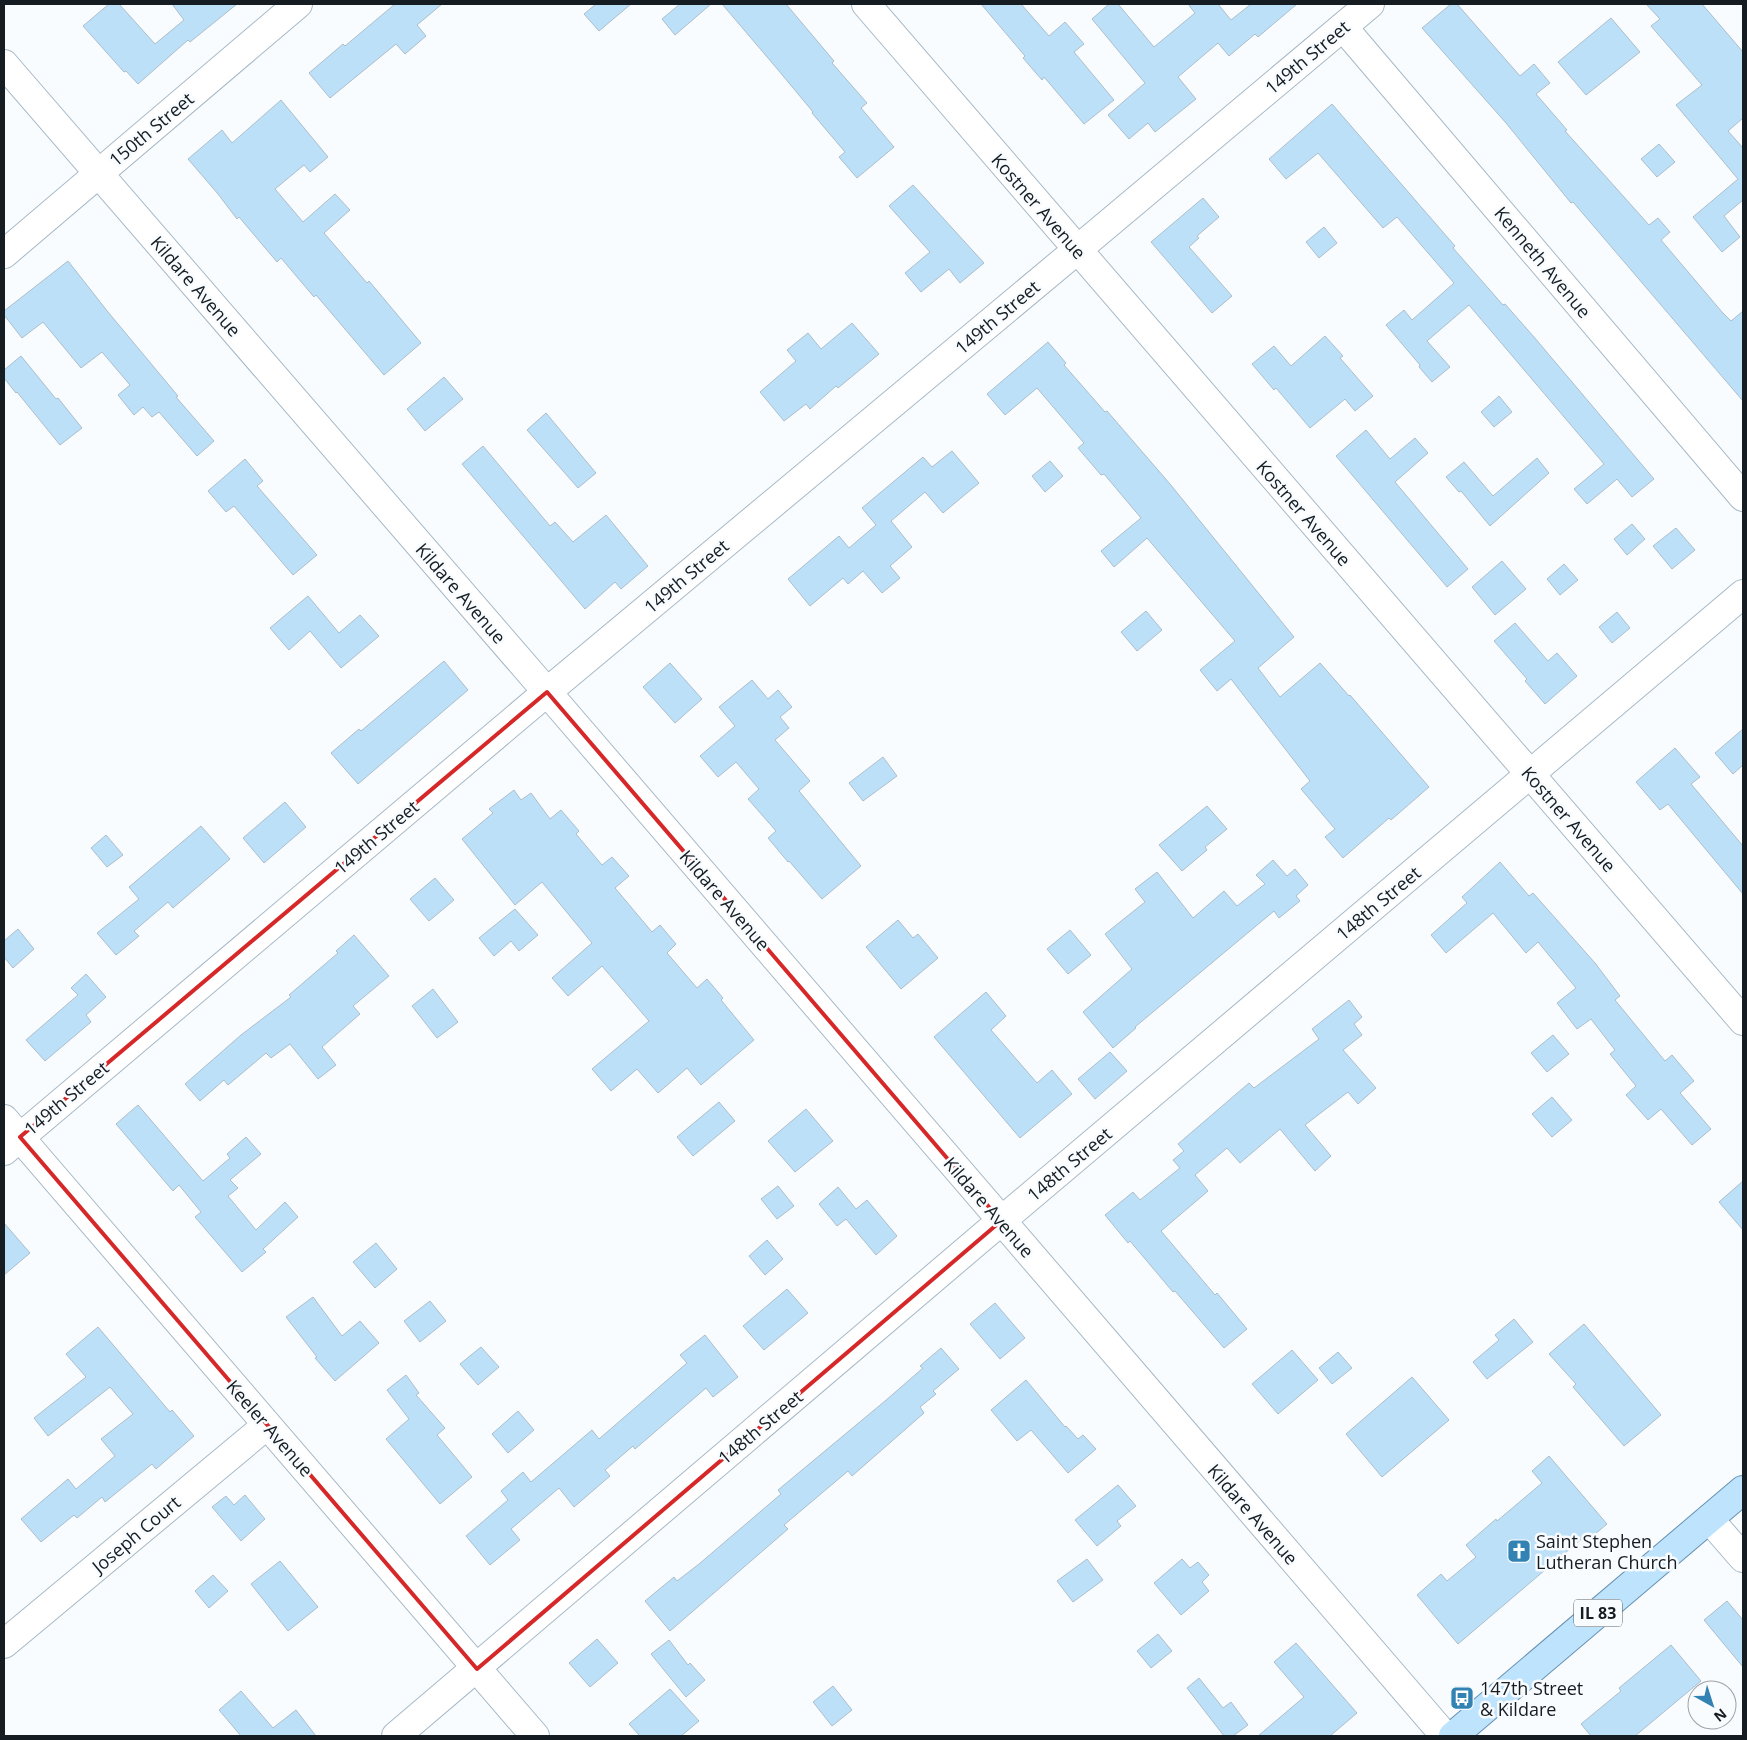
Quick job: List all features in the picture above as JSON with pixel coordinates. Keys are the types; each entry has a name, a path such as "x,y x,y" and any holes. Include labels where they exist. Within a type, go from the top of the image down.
{"main road":[{"name":"IL 83","path":"1453,1736 1743,1490"}],"street":[{"name":"150th Street","path":"4,254 298,4"},
{"name":"Kostner Avenue","path":"866,4 1743,1021"},
{"name":"149th Street","path":"9,1136 547,692 1370,4"},
{"name":"Kenneth Avenue","path":"1343,27 1743,497"},
{"name":"Kildare Avenue","path":"4,64 1445,1736"},
{"name":"148th Street","path":"396,1736 1743,594"},
{"name":"Keeler Avenue","path":"9,1136 267,1425 535,1736"},
{"name":"Joseph Court","path":"4,1644 267,1425"},
{"path":"1709,1519 1743,1558"}],"highlighted area":[{"path":"547,692 1001,1221 477,1669 20,1137"}],"building":[{"path":"109,4 119,4 155,44 184,20 172,4 237,4 190,42 188,40 138,84 126,71 124,72 83,26"},
{"path":"395,4 442,4 417,25 426,36 405,54 396,44 330,98 309,73"},
{"path":"596,4 631,4 599,31 584,14"},
{"path":"680,4 711,4 675,35 662,19"},
{"path":"722,4 786,4 834,61 832,63 867,103 861,108 894,147 857,178 839,157 845,152"},
{"path":"981,4 1021,4 1049,36 1065,22 1084,44 1074,52 1114,100 1084,124 1044,77 1042,80 1023,58 1025,56"},
{"path":"1109,4 1118,4 1154,47 1195,13 1188,4 1218,4 1231,20 1251,4 1297,4 1258,37 1255,34 1229,56 1218,43 1178,77 1196,99 1155,132 1148,123 1129,139 1108,115 1145,83 1092,19"},
{"path":"1451,4 1457,4 1520,76 1534,64 1550,83 1536,94 1567,130 1565,131 1649,225 1658,218 1670,232 1661,240 1722,312 1731,321 1743,311 1743,401 1573,202 1571,203 1506,123 1422,28"},
{"path":"1646,4 1702,4 1743,52 1743,118 1728,131 1743,148 1743,200 1724,216 1740,237 1722,252 1693,217 1738,179 1676,105 1702,85 1651,26 1660,19"},
{"path":"1611,18 1640,52 1586,95 1558,62"},
{"path":"281,100 328,157 310,172 304,165 275,189 303,222 335,194 350,210 324,233 367,283 369,281 421,343 384,375 316,295 314,297 281,258 277,262 239,217 237,219 188,159 222,130 232,143"},
{"path":"1332,104 1455,246 1453,248 1534,337 1654,479 1632,497 1617,479 1587,504 1574,489 1604,464 1469,305 1427,341 1450,367 1432,382 1386,325 1404,310 1412,320 1454,283 1397,217 1383,228 1318,153 1286,179 1269,159"},
{"path":"1659,144 1675,162 1657,177 1641,159"},
{"path":"913,185 984,263 960,283 949,269 921,292 905,273 930,252 889,206"},
{"path":"1203,198 1219,217 1197,236 1199,238 1189,247 1232,296 1212,313 1151,242"},
{"path":"1324,227 1337,243 1319,258 1306,242"},
{"path":"68,261 178,396 176,397 214,441 197,456 159,412 152,417 143,407 134,415 118,395 130,385 102,352 81,368 43,322 22,338 4,315 4,311"},
{"path":"852,323 879,354 838,388 836,386 810,409 806,404 784,421 760,392 796,361 787,350 808,333 821,349"},
{"path":"1325,336 1343,356 1340,358 1373,396 1355,411 1345,399 1310,428 1276,388 1274,390 1252,364 1274,346 1291,366"},
{"path":"1048,342 1066,363 1064,365 1105,412 1107,411 1170,484 1294,637 1258,668 1280,697 1320,663 1429,787 1391,820 1389,818 1343,858 1325,837 1335,829 1301,789 1310,781 1231,679 1217,691 1200,670 1235,641 1147,538 1114,567 1101,551 1141,518 1104,474 1101,475 1078,448 1084,443 1037,388 1005,415 987,394"},
{"path":"21,356 82,428 60,445 4,378 4,370"},
{"path":"444,377 463,399 425,431 407,409"},
{"path":"1499,396 1512,412 1494,427 1481,412"},
{"path":"546,413 596,473 578,488 527,430"},
{"path":"1366,430 1390,459 1415,438 1428,453 1395,482 1468,569 1447,587 1336,456"},
{"path":"483,446 550,526 555,522 573,542 606,515 648,566 621,589 615,582 585,609 462,464"},
{"path":"952,451 979,483 943,513 925,492 891,521 912,547 890,566 900,578 882,593 863,571 848,584 843,578 810,606 788,579 839,536 849,548 876,525 862,508 923,457 932,467"},
{"path":"1537,458 1549,473 1490,526 1461,491 1459,492 1446,477 1464,462 1493,496"},
{"path":"245,459 263,481 257,486 317,555 293,575 234,506 226,512 208,491"},
{"path":"1050,461 1063,476 1045,492 1032,476"},
{"path":"1632,524 1645,539 1627,555 1614,539"},
{"path":"1676,528 1695,550 1672,569 1653,546"},
{"path":"1502,561 1526,589 1495,615 1472,587"},
{"path":"1564,564 1578,580 1560,595 1547,579"},
{"path":"308,596 339,633 360,615 379,636 341,668 310,631 289,650 270,628"},
{"path":"1146,611 1162,630 1137,651 1121,632"},
{"path":"1617,612 1630,628 1612,643 1599,627"},
{"path":"1515,623 1548,661 1557,653 1577,676 1545,704 1525,681 1527,679 1494,641"},
{"path":"444,661 468,690 358,784 331,753 359,729 361,731"},
{"path":"670,663 702,699 675,723 643,687"},
{"path":"752,680 768,699 778,690 792,707 780,717 789,728 775,740 810,781 799,791 861,866 822,899 768,838 776,831 748,799 759,789 736,762 718,777 700,756 735,726 719,707"},
{"path":"1743,729 1743,765 1733,774 1715,753"},
{"path":"1675,748 1700,777 1691,784 1743,846 1743,894 1668,804 1660,810 1636,782"},
{"path":"883,757 897,776 863,801 849,783"},
{"path":"514,790 521,800 531,793 550,819 561,810 579,831 576,834 602,865 612,857 629,876 615,888 652,932 660,925 676,944 667,953 697,988 707,979 723,998 721,1000 754,1040 701,1085 687,1068 658,1093 637,1069 611,1091 592,1069 649,1021 602,966 568,996 552,978 592,943 542,882 515,905 462,839 493,813 489,809"},
{"path":"285,802 306,827 264,863 243,838"},
{"path":"1207,806 1227,829 1205,847 1207,850 1182,871 1159,845"},
{"path":"201,826 230,859 173,908 168,902 134,931 139,936 116,955 97,933 139,899 129,887"},
{"path":"106,835 123,855 107,867 91,848"},
{"path":"1273,860 1287,876 1295,869 1308,885 1296,896 1300,901 1279,918 1274,911 1135,1027 1113,1048 1083,1012 1132,969 1105,934 1145,902 1135,889 1157,872 1193,918 1224,891 1237,906 1265,884 1256,875"},
{"path":"1500,862 1529,896 1533,893 1595,963 1620,996 1615,1000 1665,1061 1672,1055 1694,1081 1680,1093 1711,1129 1692,1145 1661,1109 1648,1120 1626,1095 1636,1086 1610,1054 1615,1050 1591,1019 1577,1029 1557,1003 1576,988 1538,942 1526,953 1493,913 1446,953 1431,935 1467,903 1462,897"},
{"path":"435,878 454,900 429,921 410,899"},
{"path":"515,909 538,935 519,951 511,941 494,956 479,938"},
{"path":"898,920 913,938 918,934 938,958 901,989 866,947"},
{"path":"18,929 34,949 13,968 4,957 4,941"},
{"path":"1070,930 1091,955 1068,974 1047,949"},
{"path":"354,935 389,976 353,1006 360,1014 322,1047 336,1065 318,1079 290,1044 271,1058 266,1053 228,1085 224,1080 200,1101 185,1084 241,1035 291,997 289,995 338,953 336,951"},
{"path":"86,974 106,997 86,1015 91,1022 45,1061 26,1040 78,995 71,988"},
{"path":"433,989 458,1022 437,1038 412,1006"},
{"path":"986,992 1006,1016 991,1030 1037,1083 1052,1070 1072,1094 1020,1138 934,1037"},
{"path":"1349,1000 1362,1017 1354,1024 1362,1035 1343,1050 1376,1088 1358,1104 1348,1092 1305,1125 1331,1156 1315,1171 1280,1129 1240,1163 1227,1148 1195,1175 1208,1191 1161,1231 1215,1295 1217,1293 1247,1329 1224,1348 1130,1241 1128,1243 1105,1215 1133,1192 1140,1200 1180,1168 1173,1160 1184,1151 1178,1144 1249,1083 1254,1088 1319,1039 1312,1029"},
{"path":"1553,1035 1569,1054 1547,1072 1531,1053"},
{"path":"1110,1052 1127,1071 1095,1099 1078,1079"},
{"path":"1552,1097 1572,1120 1552,1137 1532,1114"},
{"path":"719,1102 735,1121 693,1156 677,1137"},
{"path":"138,1105 203,1181 230,1158 227,1154 246,1137 261,1154 230,1180 238,1188 228,1196 256,1230 285,1202 298,1217 263,1249 266,1252 242,1272 195,1217 201,1212 179,1185 173,1191 116,1124"},
{"path":"806,1109 833,1141 795,1172 768,1141"},
{"path":"1743,1181 1743,1230 1719,1202"},
{"path":"778,1186 794,1206 777,1219 761,1199"},
{"path":"838,1187 856,1209 867,1200 897,1236 876,1255 846,1219 837,1226 819,1204"},
{"path":"4,1223 30,1253 4,1275"},
{"path":"767,1240 783,1259 765,1275 749,1256"},
{"path":"376,1243 397,1269 375,1288 353,1262"},
{"path":"787,1289 808,1313 764,1350 743,1326"},
{"path":"313,1297 342,1336 360,1321 379,1343 335,1381 315,1358 317,1357 286,1317"},
{"path":"430,1301 446,1321 420,1342 404,1321"},
{"path":"995,1303 1025,1338 1000,1359 970,1324"},
{"path":"1514,1319 1533,1342 1487,1379 1473,1362 1499,1340 1495,1335"},
{"path":"1584,1324 1661,1415 1624,1446 1573,1387 1576,1384 1549,1354"},
{"path":"98,1327 170,1412 172,1410 194,1436 156,1469 152,1464 105,1502 102,1497 77,1518 74,1515 41,1542 21,1519 68,1479 76,1489 115,1456 101,1439 133,1414 110,1387 48,1436 34,1418 86,1377 66,1354"},
{"path":"705,1335 738,1377 713,1397 706,1388 635,1449 633,1446 605,1470 610,1476 574,1507 559,1488 511,1529 520,1540 490,1565 466,1536 508,1500 501,1491 523,1472 531,1482 592,1430 599,1439 687,1363 680,1355"},
{"path":"481,1347 499,1367 478,1385 460,1364"},
{"path":"941,1348 959,1369 933,1391 936,1394 920,1407 924,1413 852,1476 848,1471 784,1525 788,1529 670,1631 645,1601 674,1577 677,1581 699,1564 781,1494 778,1490 923,1368 920,1366"},
{"path":"1292,1350 1318,1380 1278,1414 1252,1384"},
{"path":"1338,1352 1352,1368 1332,1384 1319,1368"},
{"path":"406,1375 419,1393 416,1395 445,1428 437,1435 472,1477 440,1504 386,1439 409,1419 387,1390"},
{"path":"1412,1377 1449,1420 1382,1477 1346,1434"},
{"path":"1026,1380 1065,1427 1078,1439 1083,1435 1096,1449 1068,1473 1031,1430 1017,1441 991,1410"},
{"path":"518,1411 534,1430 508,1453 492,1434"},
{"name":"Saint Stephen Lutheran Church","path":"1549,1456 1607,1524 1588,1540 1585,1536 1458,1644 1417,1595 1441,1574 1447,1581 1476,1557 1466,1545 1542,1483 1532,1471"},
{"path":"1118,1485 1136,1506 1117,1521 1121,1526 1097,1546 1075,1520"},
{"path":"245,1495 265,1519 241,1541 212,1507 226,1496 234,1505"},
{"path":"1087,1559 1103,1580 1073,1602 1057,1581"},
{"path":"1182,1559 1190,1568 1198,1562 1209,1575 1202,1582 1209,1591 1181,1615 1154,1583"},
{"path":"280,1561 318,1607 288,1631 251,1584"},
{"path":"213,1575 228,1591 209,1608 195,1591"},
{"path":"1727,1601 1743,1620 1743,1667 1704,1620"},
{"path":"1158,1634 1172,1651 1151,1668 1137,1651"},
{"path":"597,1639 618,1663 590,1687 569,1663"},
{"path":"669,1640 688,1665 690,1663 705,1680 686,1697 651,1654"},
{"path":"1296,1643 1357,1713 1330,1736 1258,1736 1304,1697 1274,1662"},
{"path":"1671,1645 1700,1680 1687,1680 1687,1693 1635,1736 1591,1736 1581,1724 1621,1691 1619,1688"},
{"path":"1199,1678 1223,1708 1231,1702 1248,1725 1233,1736 1224,1736 1187,1688"},
{"path":"833,1686 852,1710 832,1726 813,1702"},
{"path":"670,1689 699,1721 681,1736 640,1736 629,1724"},
{"path":"241,1691 273,1728 296,1710 316,1736 241,1736 219,1710"}],"place":[{"name":"Saint Stephen Lutheran Church","path":"1519,1551"},
{"name":"147th Street & Kildare","path":"1462,1698"}]}
